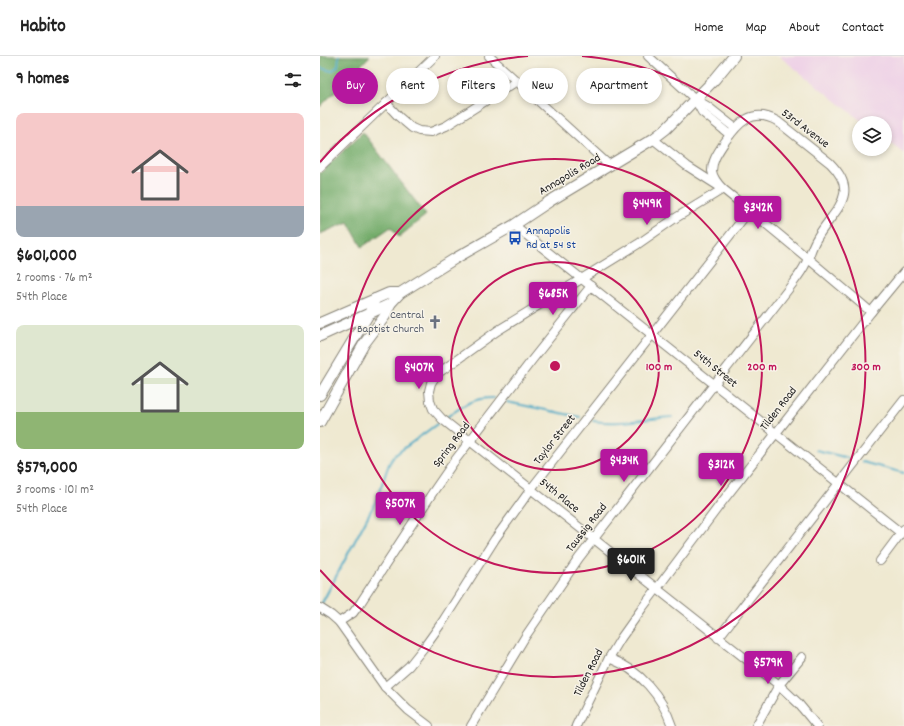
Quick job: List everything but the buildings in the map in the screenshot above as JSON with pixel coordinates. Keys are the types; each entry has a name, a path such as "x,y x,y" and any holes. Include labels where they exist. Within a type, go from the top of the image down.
{"main road":[{"name":"Annapolis Road","path":"400,293 653,139 666,129 715,79 734,56"},
{"path":"320,323 389,292 400,293"},
{"path":"320,422 364,344 385,316 390,304 400,293"},
{"path":"320,395 370,312 376,299"},
{"path":"320,336 390,304"},
{"path":"342,326 354,338"}],"street":[{"path":"423,68 435,56"},
{"path":"489,56 610,166"},
{"path":"648,56 695,99 707,106 732,132 717,154 713,166 714,176 722,189"},
{"path":"320,167 386,104 412,128 419,131 430,132 446,126 517,80"},
{"name":"53rd Avenue","path":"732,132 746,119 753,116 769,116 830,163 838,171 845,188 843,198 839,208 818,236 808,258"},
{"path":"653,139 687,166 722,189 750,211 871,312"},
{"name":"54th Place","path":"722,189 638,244 496,330 437,374 431,383 429,391 430,401 433,409 442,419 469,441 532,489 656,589 779,685 798,703 817,726"},
{"name":"Taylor Street","path":"385,687 409,666 425,646 443,621 495,539 532,489 652,334 750,211"},
{"name":"54th Street","path":"514,225 839,483 902,531"},
{"name":"Taussig Road","path":"471,726 555,591 593,539 790,287 808,258"},
{"name":"Tilden Road","path":"576,726 609,658 621,638 656,589 776,433 904,272"},
{"name":"Spring Road","path":"339,622 353,613 362,602 433,492 469,441 591,286"},
{"path":"718,638 904,400"},
{"path":"880,561 902,531"},
{"path":"320,608 331,614 339,622 385,687 408,710 430,726"},
{"path":"756,726 779,685 802,657"},
{"path":"609,658 634,671 654,691 668,714 672,726"}],"shaded area":[{"path":"779,56 904,56 904,154 892,145 892,116 855,116"}],"green space":[{"path":"320,56 370,56 358,68 332,68 332,95 320,107"},
{"path":"363,132 426,215 399,237 391,227 362,247 348,222 320,234 320,173"}],"waterway":[{"path":"320,68 332,71 338,66 339,56"},
{"path":"447,417 475,401 494,398"},
{"path":"507,402 580,417"},
{"path":"593,421 622,422 672,417"},
{"path":"322,603 376,501 389,464 394,456 437,424"},
{"path":"816,450 848,458"},
{"path":"862,462 904,473"}],"place":[{"name":"Annapolis Rd at 54 St","path":"515,238"},
{"name":"Central Baptist Church","path":"435,322"}]}
